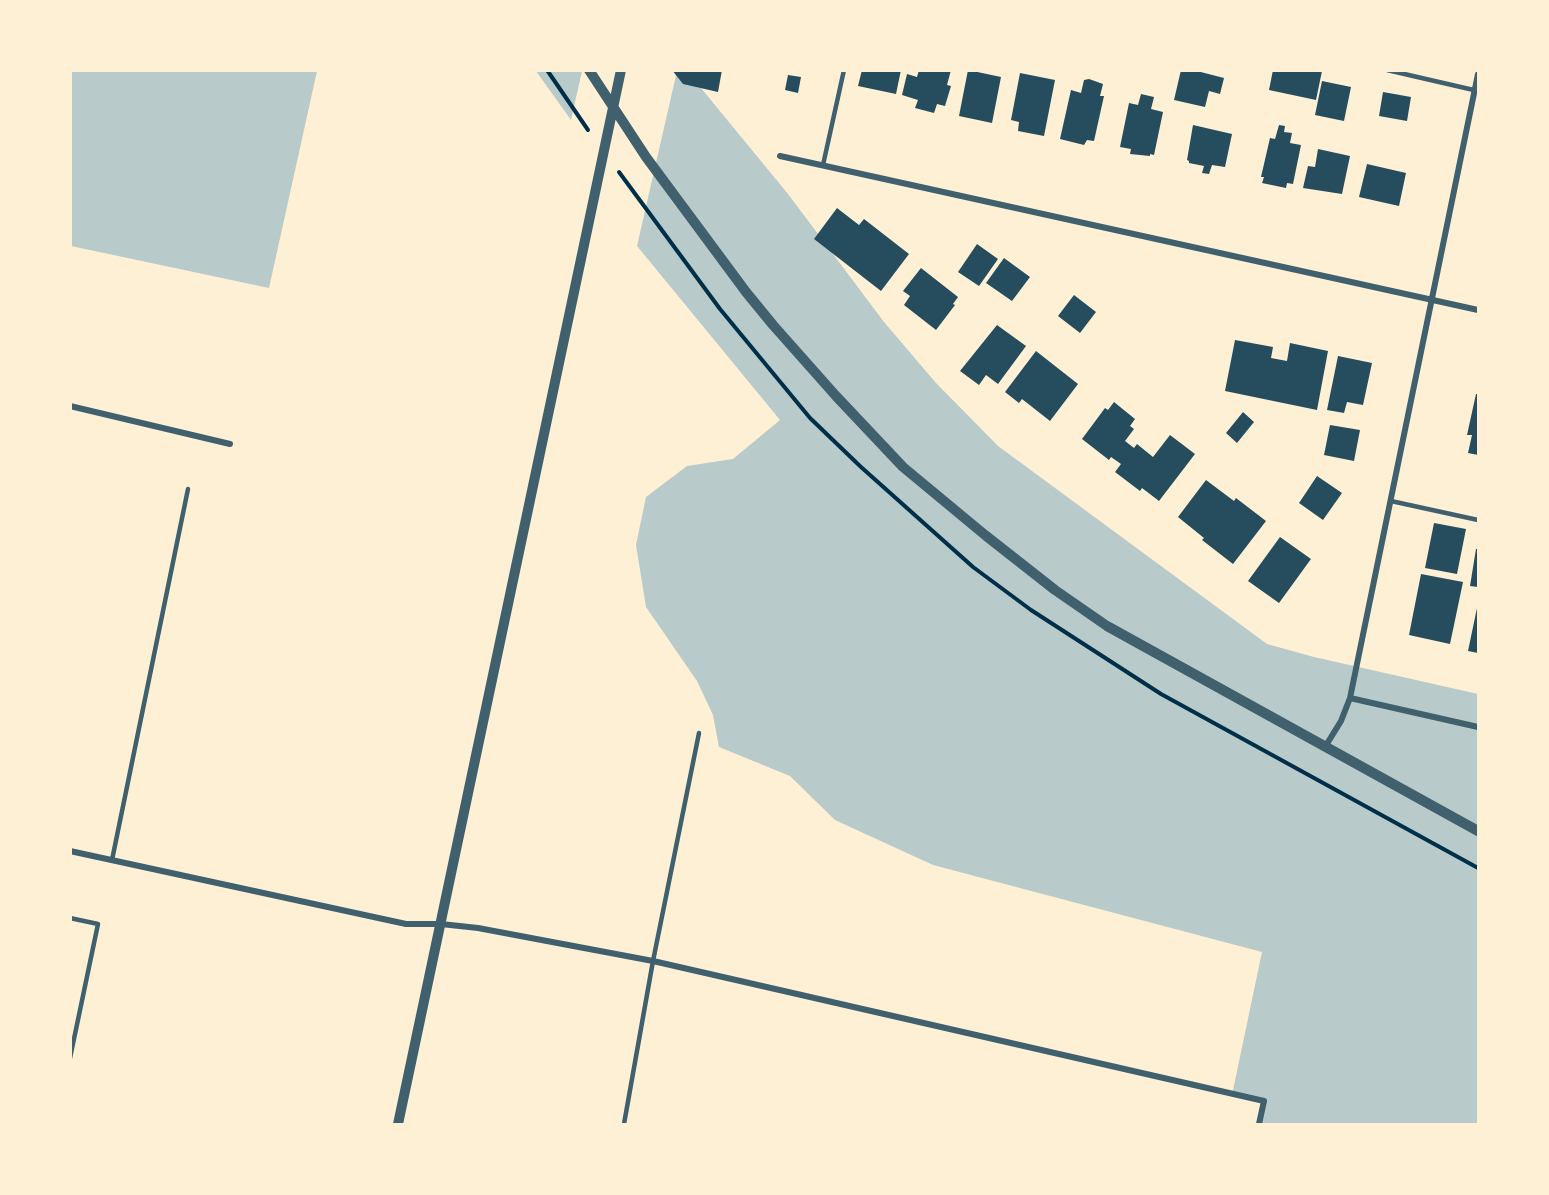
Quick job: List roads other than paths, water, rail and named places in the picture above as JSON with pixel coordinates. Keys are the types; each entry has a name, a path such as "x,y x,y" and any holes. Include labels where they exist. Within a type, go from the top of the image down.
{"street":[{"path":"589,70 646,157 773,325 903,467 1028,569 1107,626 1479,831"},
{"path":"398,1125 621,70"},
{"path":"1325,747 1341,721 1350,698 1433,300 1438,263 1479,74"},
{"path":"780,156 1479,310"},
{"path":"70,406 230,444"},
{"path":"1350,698 1479,727"},
{"path":"70,851 406,924 441,924 478,928 653,962 1264,1101 1259,1125"}],"lane":[{"path":"823,165 844,70"},
{"path":"1387,70 1477,90"},
{"path":"112,860 188,489"},
{"path":"1391,501 1479,520"},
{"path":"624,1125 653,962 699,733"},
{"path":"70,918 98,924 70,1058"}]}
